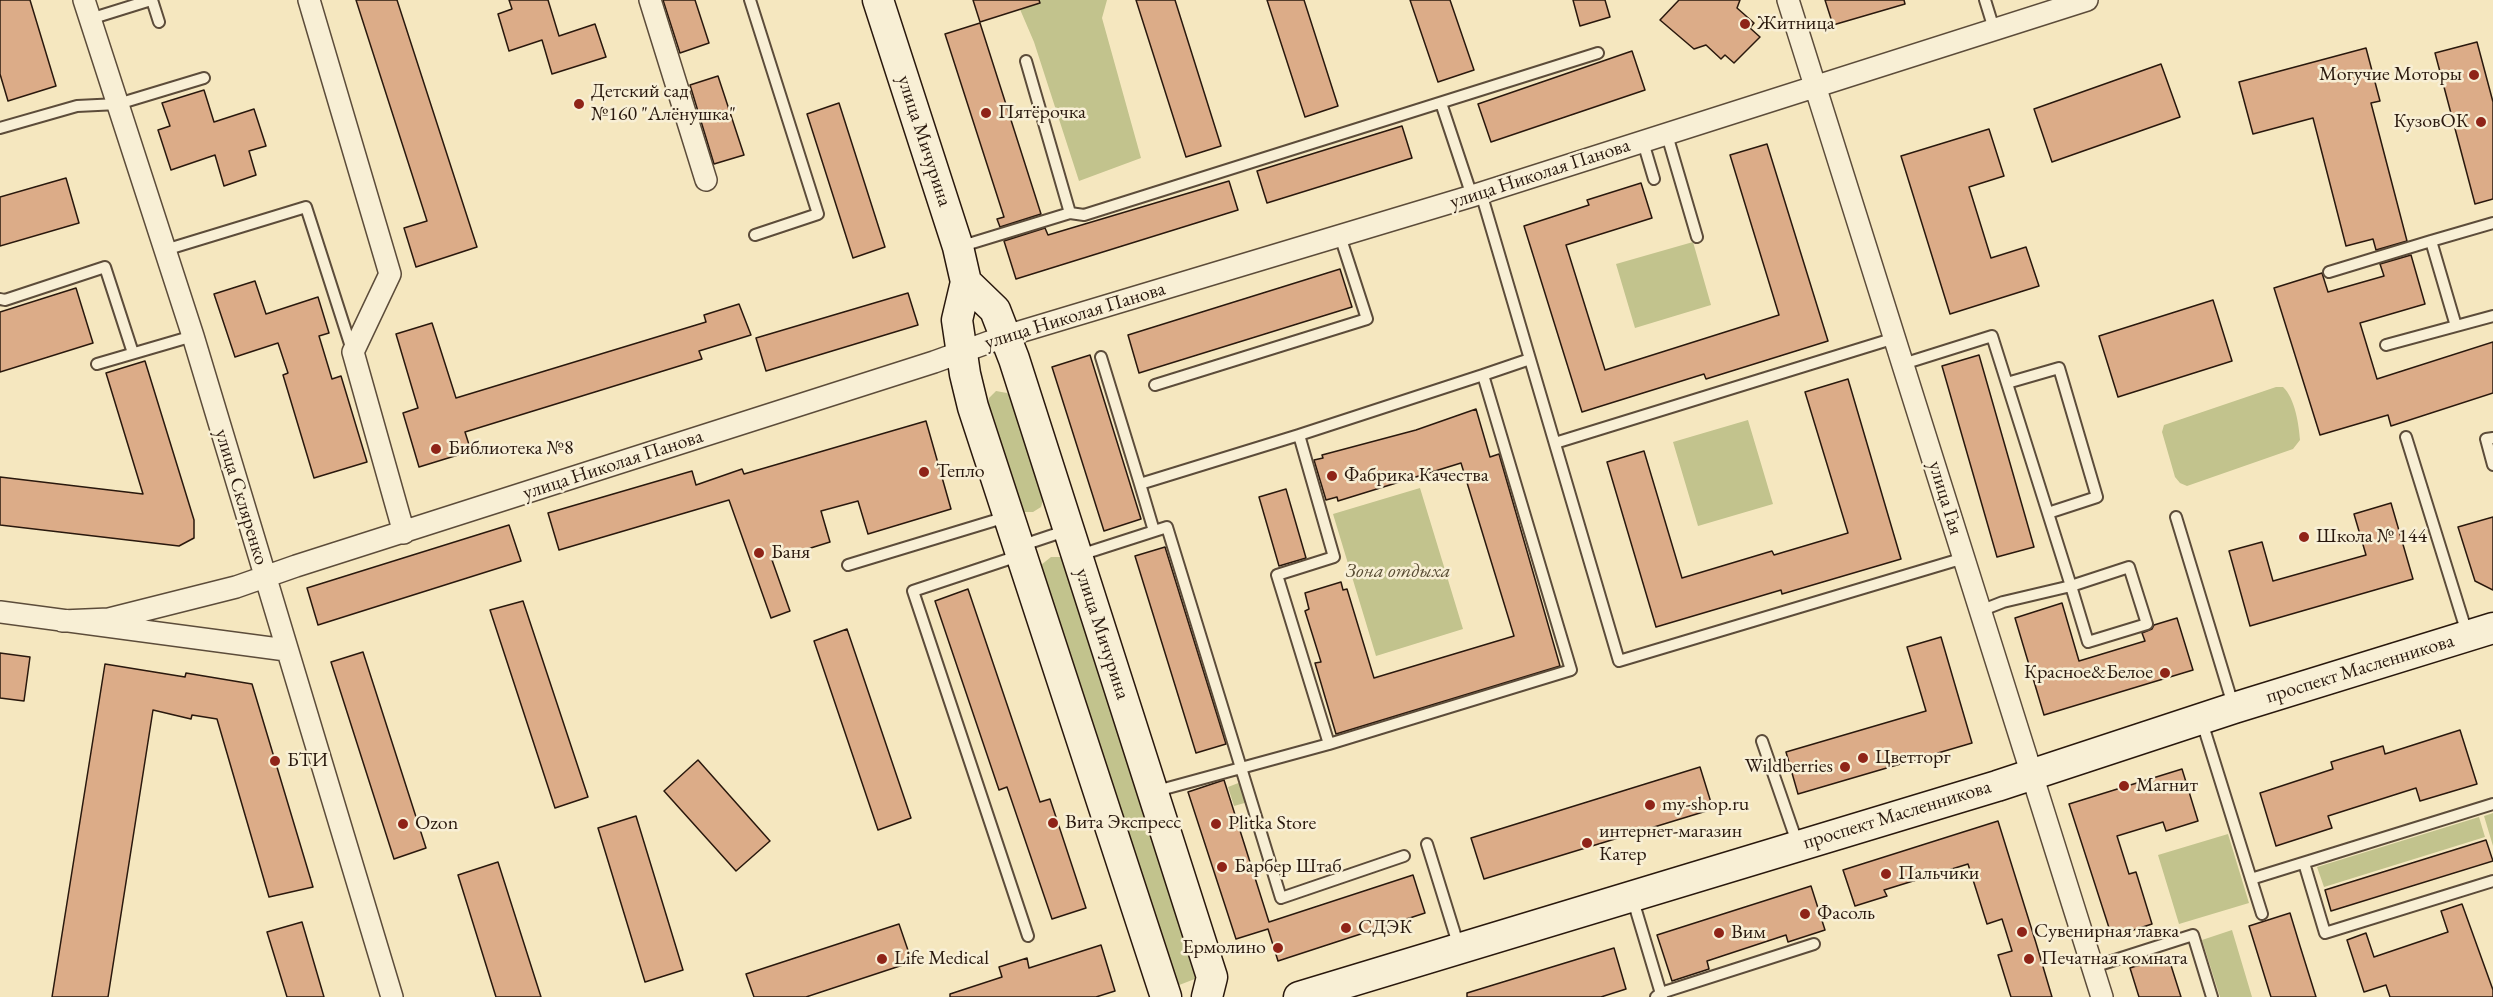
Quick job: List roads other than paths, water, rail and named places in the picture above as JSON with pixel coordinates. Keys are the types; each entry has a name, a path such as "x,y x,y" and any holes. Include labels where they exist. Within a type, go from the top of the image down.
{"main road":[{"name":"улица Мичурина","path":"878,0 958,247 966,282 957,320 974,407 1166,997"},
{"name":"улица Мичурина","path":"966,282 995,310 1006,336 1212,976 1207,997"},
{"name":"проспект Масленникова","path":"1299,997 1460,950 2032,774 2234,708 2480,632"}],"street":[{"path":"309,0 390,274 353,352 404,533"},
{"path":"650,0 706,180"},
{"name":"улица Гая","path":"1788,0 2102,997"},
{"name":"улица Николая Панова","path":"62,621 109,619 237,587 1006,336 1476,195 2087,0"},
{"name":"улица Скляренко","path":"87,10 193,336 392,997"},
{"name":"улица Николая Панова","path":"0,612 286,650"}],"lane":[{"path":"87,10 151,0 159,22"},
{"path":"750,0 818,214 755,235"},
{"path":"1984,0 1994,29"},
{"path":"958,247 1071,213 1084,215 1598,53"},
{"path":"1026,61 1071,213"},
{"path":"0,128 76,106 118,104 204,78"},
{"path":"1441,103 1476,195 1530,359 1619,661 1964,558"},
{"path":"1667,135 1696,237"},
{"path":"1643,142 1654,179"},
{"path":"165,250 306,207 353,352"},
{"path":"2329,272 2493,223"},
{"path":"1155,385 1367,319 1340,236"},
{"path":"2431,241 2456,326"},
{"path":"0,299 5,300 105,267 133,353"},
{"path":"2386,345 2493,316"},
{"path":"96,364 193,336"},
{"path":"1903,364 1992,336 2071,586 2088,642 2147,624 2129,567 2071,586 2003,602 1980,611"},
{"path":"1554,442 1895,338"},
{"path":"1101,357 1154,531"},
{"path":"1140,484 1299,435 1530,359"},
{"path":"2007,383 2059,368 2097,497 2048,513"},
{"path":"1153,792 1329,744 1571,670 1483,375"},
{"path":"1299,435 1334,557 1277,575 1329,744"},
{"path":"2406,436 2480,632"},
{"path":"2493,438 2486,439 2493,465"},
{"path":"849,565 1008,516"},
{"path":"2176,517 2234,708"},
{"path":"1028,936 913,591 1019,551 1154,531 1167,527 1281,898 1404,856"},
{"path":"2201,720 2262,914"},
{"path":"1762,741 1798,845"},
{"path":"2251,879 2493,804"},
{"path":"1427,844 1460,950"},
{"path":"2304,863 2325,933 2493,881"},
{"path":"1632,896 1659,996 1814,944"},
{"path":"2092,967 2193,935 2212,997"}],"place":[{"name":"Житница","path":"1745,24"},
{"name":"Могучие Моторы","path":"2474,75"},
{"name":"Детский сад №160 \"Алёнушка\"","path":"579,104"},
{"name":"Пятёрочка","path":"986,113"},
{"name":"КузовОК","path":"2481,122"},
{"name":"Библиотека №8","path":"436,449"},
{"name":"Тепло","path":"924,472"},
{"name":"Фабрика Качества","path":"1332,476"},
{"name":"Школа № 144","path":"2304,537"},
{"name":"Баня","path":"759,553"},
{"name":"Красное&Белое","path":"2165,673"},
{"name":"Цветторг","path":"1863,758"},
{"name":"БТИ","path":"275,761"},
{"name":"Wildberries","path":"1845,767"},
{"name":"Магнит","path":"2124,786"},
{"name":"my-shop.ru","path":"1650,805"},
{"name":"Вита Экспресс","path":"1053,823"},
{"name":"Ozon","path":"403,824"},
{"name":"Plitka Store","path":"1216,824"},
{"name":"интернет-магазин Катер","path":"1587,843"},
{"name":"Барбер Штаб","path":"1222,867"},
{"name":"Пальчики","path":"1886,874"},
{"name":"Фасоль","path":"1805,914"},
{"name":"СДЭК","path":"1346,928"},
{"name":"Сувенирная лавка","path":"2022,932"},
{"name":"Вим","path":"1719,933"},
{"name":"Ермолино","path":"1278,948"},
{"name":"Life Medical","path":"882,959"},
{"name":"Печатная комната","path":"2029,959"}],"park label":[{"name":"Зона отдыха","path":"1398,572"}]}
